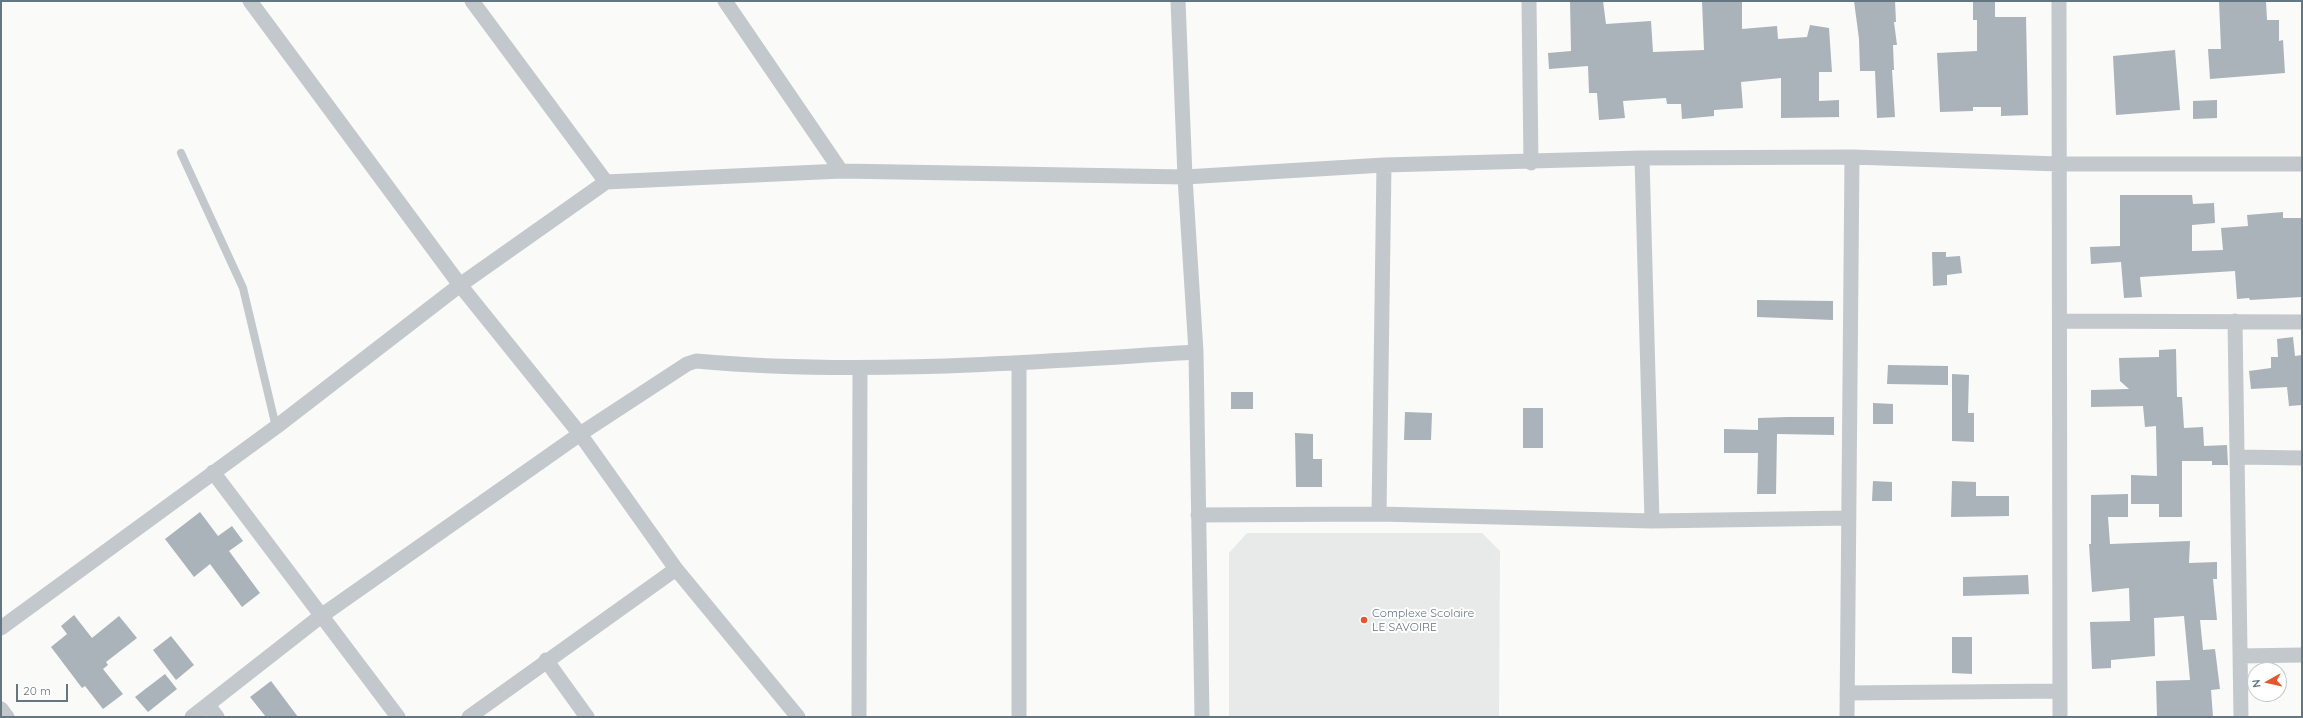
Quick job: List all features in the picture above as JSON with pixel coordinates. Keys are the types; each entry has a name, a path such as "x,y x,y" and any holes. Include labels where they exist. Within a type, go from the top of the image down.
{"street":[{"path":"250,1 460,285 580,434 676,569 798,717"},
{"path":"472,1 606,182"},
{"path":"725,1 841,171"},
{"path":"1178,1 1185,177 1196,352 1202,717"},
{"path":"1529,1 1531,162"},
{"path":"2059,1 2058,164 2060,321 2060,717"},
{"path":"1847,717 1852,157"},
{"path":"1,628 276,427 460,285 606,182 841,171 1185,177 1384,165 1642,158 1852,157 2058,164 2302,164"},
{"path":"1642,158 1652,521"},
{"path":"1379,514 1384,165"},
{"path":"2060,321 2302,322"},
{"path":"2235,321 2241,717"},
{"path":"192,717 320,616 580,434 687,364 696,361 860,368 1019,363 1196,352"},
{"path":"1019,363 1019,717"},
{"path":"859,717 860,368"},
{"path":"2237,457 2302,458"},
{"path":"213,472 320,616 398,717"},
{"path":"1198,515 1379,514 1652,521 1849,518"},
{"path":"469,717 546,660 676,569"},
{"path":"2240,656 2302,655"},
{"path":"546,660 587,717"},
{"path":"1847,693 2060,691"},
{"path":"208,705 217,717"},
{"path":"1,709 7,717"}],"lane":[{"path":"181,153 243,288 276,427"}],"shaded area":[{"name":"Complexe Scolaire LE SAVOIRE","path":"1247,533 1482,533 1500,551 1499,717 1229,717 1229,553"}],"building":[{"path":"1570,1 1603,1 1606,24 1651,21 1653,52 1704,50 1702,1 1742,1 1742,29 1777,26 1778,39 1807,37 1810,25 1829,28 1832,72 1819,72 1819,101 1839,100 1839,117 1781,118 1781,78 1741,82 1743,108 1714,110 1714,116 1682,119 1681,104 1667,104 1666,98 1623,101 1625,118 1599,120 1597,93 1589,93 1588,66 1549,69 1548,53 1571,51"},
{"path":"1854,1 1895,1 1896,22 1894,22 1897,45 1893,45 1894,70 1892,70 1895,117 1877,118 1875,71 1860,71 1859,39"},
{"path":"1973,1 1995,1 1995,17 2026,17 2028,115 2001,116 2001,107 1973,107 1973,111 1940,112 1937,53 1977,51 1977,20 1973,20"},
{"path":"2219,1 2266,1 2267,20 2279,20 2279,41 2283,40 2285,73 2210,79 2208,49 2221,49"},
{"path":"2175,50 2180,110 2116,115 2113,56"},
{"path":"2217,100 2217,118 2193,119 2193,101"},
{"path":"2120,195 2192,195 2193,204 2214,203 2215,223 2192,225 2192,251 2223,250 2221,228 2248,226 2247,215 2283,212 2283,218 2302,218 2302,297 2250,300 2249,298 2237,299 2235,271 2140,277 2142,297 2124,298 2121,262 2091,264 2090,247 2120,246"},
{"path":"1932,252 1946,252 1946,257 1960,256 1962,273 1947,275 1947,285 1933,286"},
{"path":"1757,300 1833,301 1833,320 1757,317"},
{"path":"2293,337 2295,356 2302,355 2302,405 2289,406 2287,387 2251,389 2249,371 2271,368 2271,357 2278,357 2277,339"},
{"path":"2176,349 2177,397 2182,397 2184,428 2203,427 2204,446 2227,445 2228,465 2212,465 2212,461 2182,461 2182,517 2159,517 2159,504 2131,504 2131,475 2157,476 2156,426 2145,427 2143,406 2091,407 2091,390 2129,389 2120,381 2119,358 2159,357 2159,350"},
{"path":"1888,365 1948,366 1948,385 1887,384"},
{"path":"1952,374 1969,375 1968,413 1974,413 1974,442 1952,441"},
{"path":"1231,392 1253,392 1253,409 1231,409"},
{"path":"1873,403 1893,404 1893,424 1873,424"},
{"path":"1523,408 1543,408 1543,448 1523,448"},
{"path":"1405,412 1432,413 1431,440 1404,440"},
{"path":"1834,417 1834,435 1777,434 1776,494 1757,494 1758,453 1724,453 1724,429 1758,430 1758,418"},
{"path":"1295,433 1313,434 1313,459 1322,459 1322,487 1296,487"},
{"path":"1873,481 1892,482 1892,501 1872,501"},
{"path":"1952,481 1976,482 1976,496 2009,496 2009,516 1951,517"},
{"path":"2128,494 2128,517 2108,517 2110,544 2190,541 2189,563 2217,562 2217,579 2213,579 2217,620 2200,620 2203,650 2215,649 2220,689 2211,690 2213,717 2157,717 2156,681 2190,680 2184,616 2154,618 2155,656 2111,660 2111,668 2092,669 2090,622 2130,621 2129,588 2092,592 2089,544 2091,544 2091,495"},
{"path":"200,512 218,536 232,526 243,541 229,551 260,593 242,607 210,564 194,577 165,539"},
{"path":"2028,575 2029,594 1963,596 1963,577"},
{"path":"74,615 92,638 119,616 137,638 106,662 108,665 103,669 123,694 103,709 85,686 82,688 51,647 67,634 61,626"},
{"path":"171,636 194,665 176,680 153,650"},
{"path":"1952,637 1972,637 1972,674 1952,673"},
{"path":"165,674 177,689 148,712 135,697"},
{"path":"271,681 298,717 266,717 250,697"}],"place":[{"name":"Complexe Scolaire LE SAVOIRE","path":"1364,620"}]}
